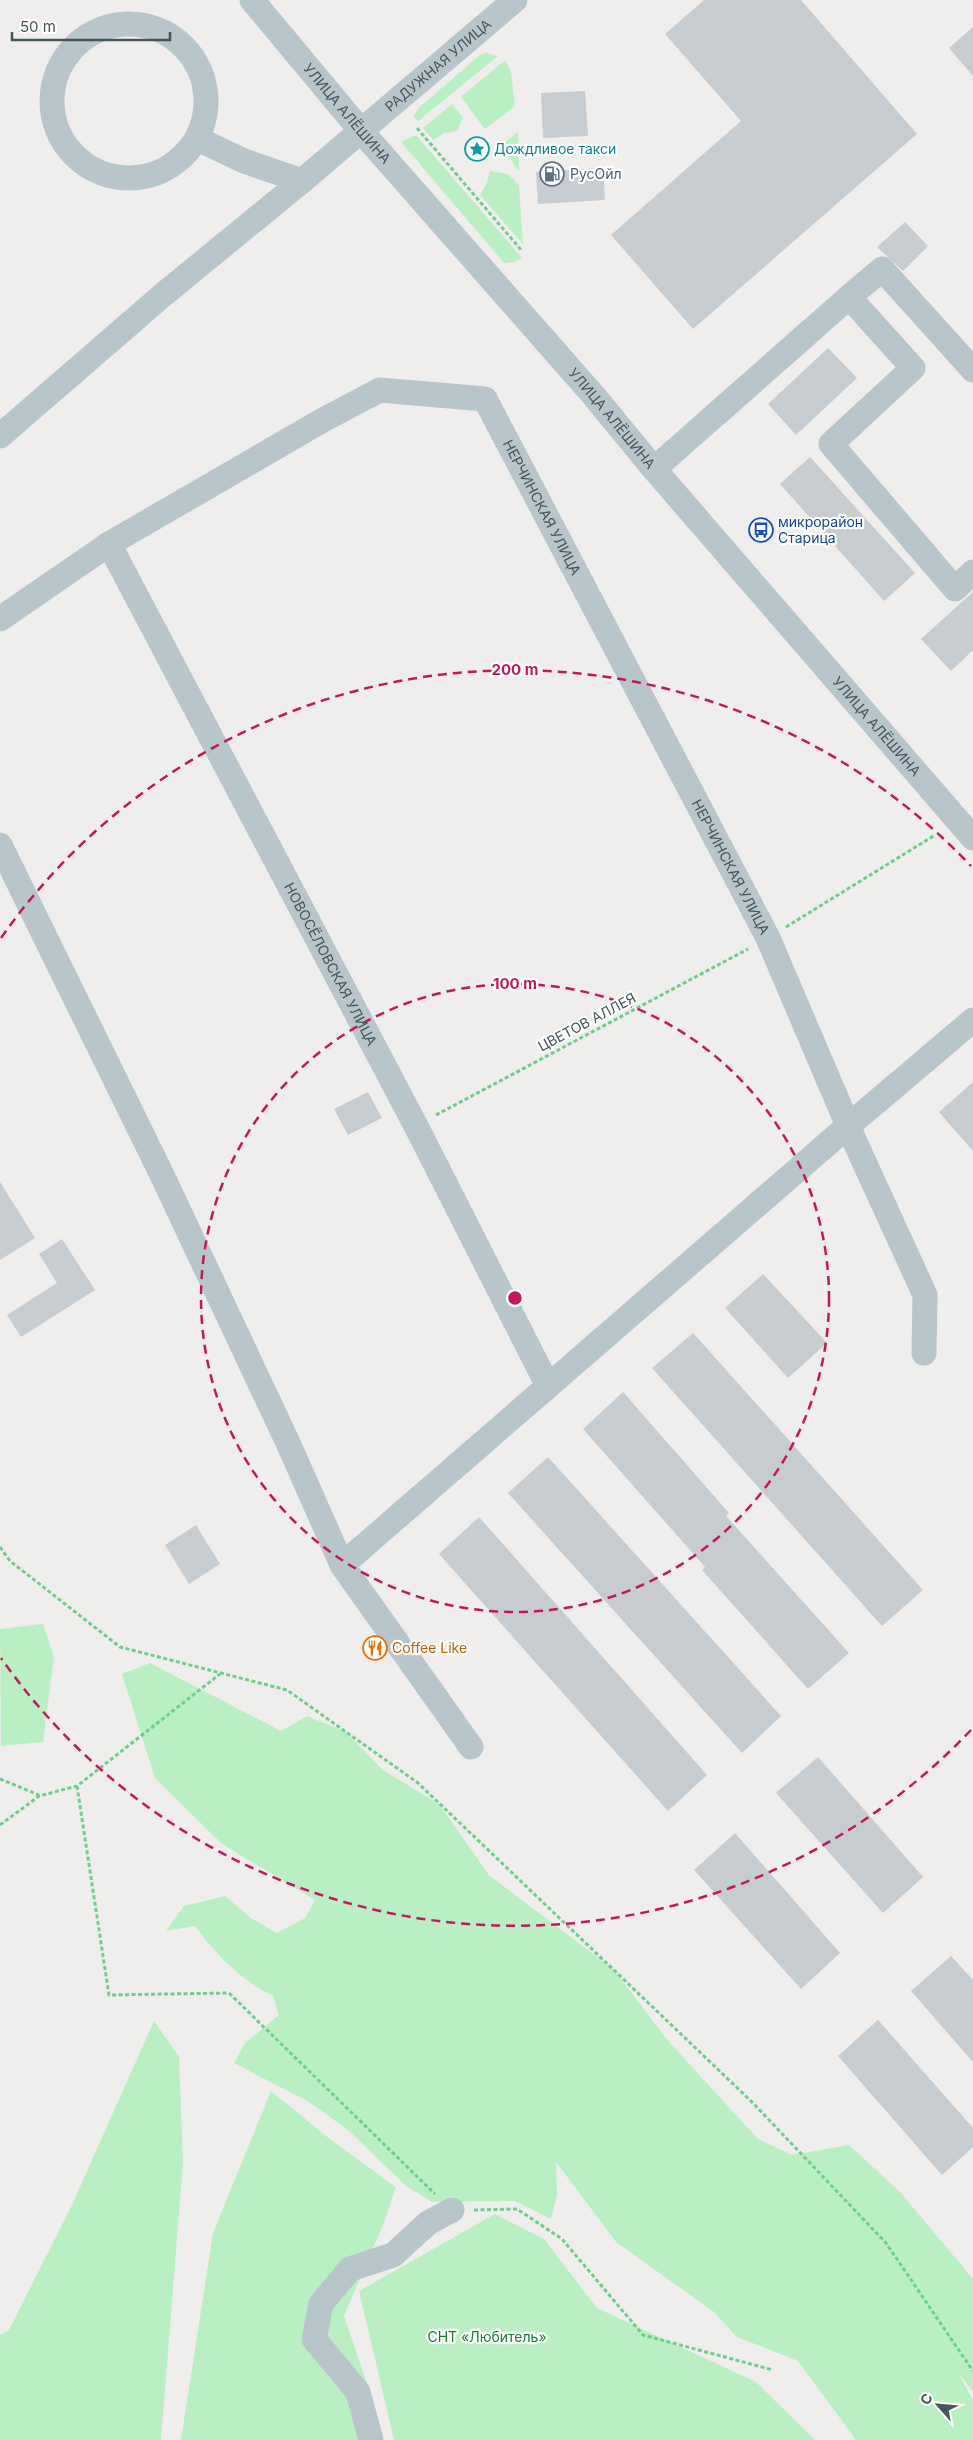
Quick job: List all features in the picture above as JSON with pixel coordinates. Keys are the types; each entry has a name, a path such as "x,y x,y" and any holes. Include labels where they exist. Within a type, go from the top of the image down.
{"street":[{"name":"УЛИЦА АЛЁШИНА","path":"252,0 362,132 588,389 654,469 973,838"},
{"name":"РАДУЖНАЯ УЛИЦА","path":"0,436 164,294 362,132 515,0"},
{"path":"129,23 156,27 179,40 197,61 206,86 206,113 198,139 182,158 162,172 138,179 114,178 91,169 72,154 58,134 52,110 53,85 62,62 79,42 102,28 129,23"},
{"path":"198,139 244,161 302,181"},
{"path":"654,469 882,269 973,370"},
{"path":"849,296 914,368 831,444 955,589 973,572"},
{"name":"НЕРЧИНСКАЯ УЛИЦА","path":"109,544 323,420 380,390 485,399 768,938 848,1126 925,1294 924,1353"},
{"path":"0,619 109,544"},
{"name":"НОВОСЁЛОВСКАЯ УЛИЦА","path":"109,544 416,1126 548,1386"},
{"path":"0,845 162,1175 289,1445 342,1565 471,1747"},
{"path":"342,1565 973,1020"},
{"path":"371,2440 358,2392 314,2339 321,2304 350,2270 393,2255 428,2223 452,2210"}],"path":[{"path":"417,128 522,251"},
{"name":"ЦВЕТОВ АЛЛЕЯ","path":"416,1126 768,938 935,834"},
{"path":"0,1547 10,1561 120,1647 287,1690 418,1783 751,2102 886,2243 973,2371"},
{"path":"0,1825 39,1796 77,1786 220,1674"},
{"path":"0,1780 39,1796"},
{"path":"77,1786 109,1995 229,1993 452,2210 517,2209 562,2239 643,2335 773,2370"}],"green space":[{"path":"487,53 498,56 418,121 413,117 419,108 481,54"},
{"path":"505,60 511,72 515,106 485,129 461,97"},
{"path":"452,104 463,118 457,131 444,133 433,140 423,128"},
{"path":"518,132 519,171 500,146"},
{"path":"416,135 522,258 514,262 504,263 401,142"},
{"path":"490,171 508,174 519,185 523,244 480,195 487,183"},
{"path":"43,1624 54,1657 43,1742 1,1746 0,1629"},
{"path":"150,1663 281,1731 307,1716 346,1732 383,1770 439,1804 489,1875 613,1969 670,2043 758,2139 792,2155 849,2145 900,2192 973,2279 973,2392 958,2372 973,2401 973,2440 856,2440 798,2361 737,2337 714,2312 616,2242 556,2162 557,2195 551,2219 515,2201 432,2202 406,2186 348,2130 309,2102 234,2063 245,2043 279,2015 273,1996 261,1990 230,1966 195,1926 166,1931 184,1906 225,1896 252,1919 277,1933 305,1918 315,1900 222,1844 155,1778 122,1674"},
{"path":"154,2021 179,2057 183,2163 161,2440 0,2440 0,2335 9,2330 71,2207"},
{"path":"271,2091 331,2140 396,2187 383,2225 344,2316 369,2389 366,2440 181,2440 213,2233"},
{"name":"СНТ «Любитель»","path":"495,2214 544,2239 597,2308 756,2382 815,2440 394,2440 359,2291"}],"building":[{"path":"704,0 801,0 917,134 693,329 611,235 741,121 665,34"},
{"path":"973,27 973,76 949,48"},
{"path":"585,91 588,136 543,138 541,93"},
{"path":"603,168 605,200 538,204 536,172"},
{"path":"905,222 928,246 903,271 877,247"},
{"path":"828,348 857,378 796,435 768,404"},
{"path":"810,457 915,573 884,601 780,484"},
{"path":"973,592 973,650 951,671 921,639"},
{"path":"973,1082 973,1151 939,1112"},
{"path":"368,1092 382,1118 348,1135 334,1109"},
{"path":"0,1182 35,1238 0,1260"},
{"path":"62,1239 95,1290 21,1337 7,1315 57,1283 39,1254"},
{"path":"763,1274 827,1343 788,1378 725,1308"},
{"path":"693,1333 923,1590 882,1626 652,1368"},
{"path":"623,1392 729,1513 726,1516 849,1653 808,1689 702,1570 705,1567 583,1429"},
{"path":"548,1457 781,1716 742,1753 508,1493"},
{"path":"479,1517 707,1775 668,1811 439,1554"},
{"path":"196,1525 220,1564 189,1584 165,1545"},
{"path":"818,1757 923,1877 883,1913 776,1793"},
{"path":"735,1833 840,1953 801,1989 694,1870"},
{"path":"951,1956 973,1980 973,2062 911,1991"},
{"path":"878,2020 973,2128 973,2147 942,2175 838,2056"}],"place":[{"name":"Дождливое такси","path":"477,149"},
{"name":"РусОйл","path":"552,174"},
{"name":"микрорайон Старица","path":"761,530"},
{"name":"Coffee Like","path":"375,1648"}]}
